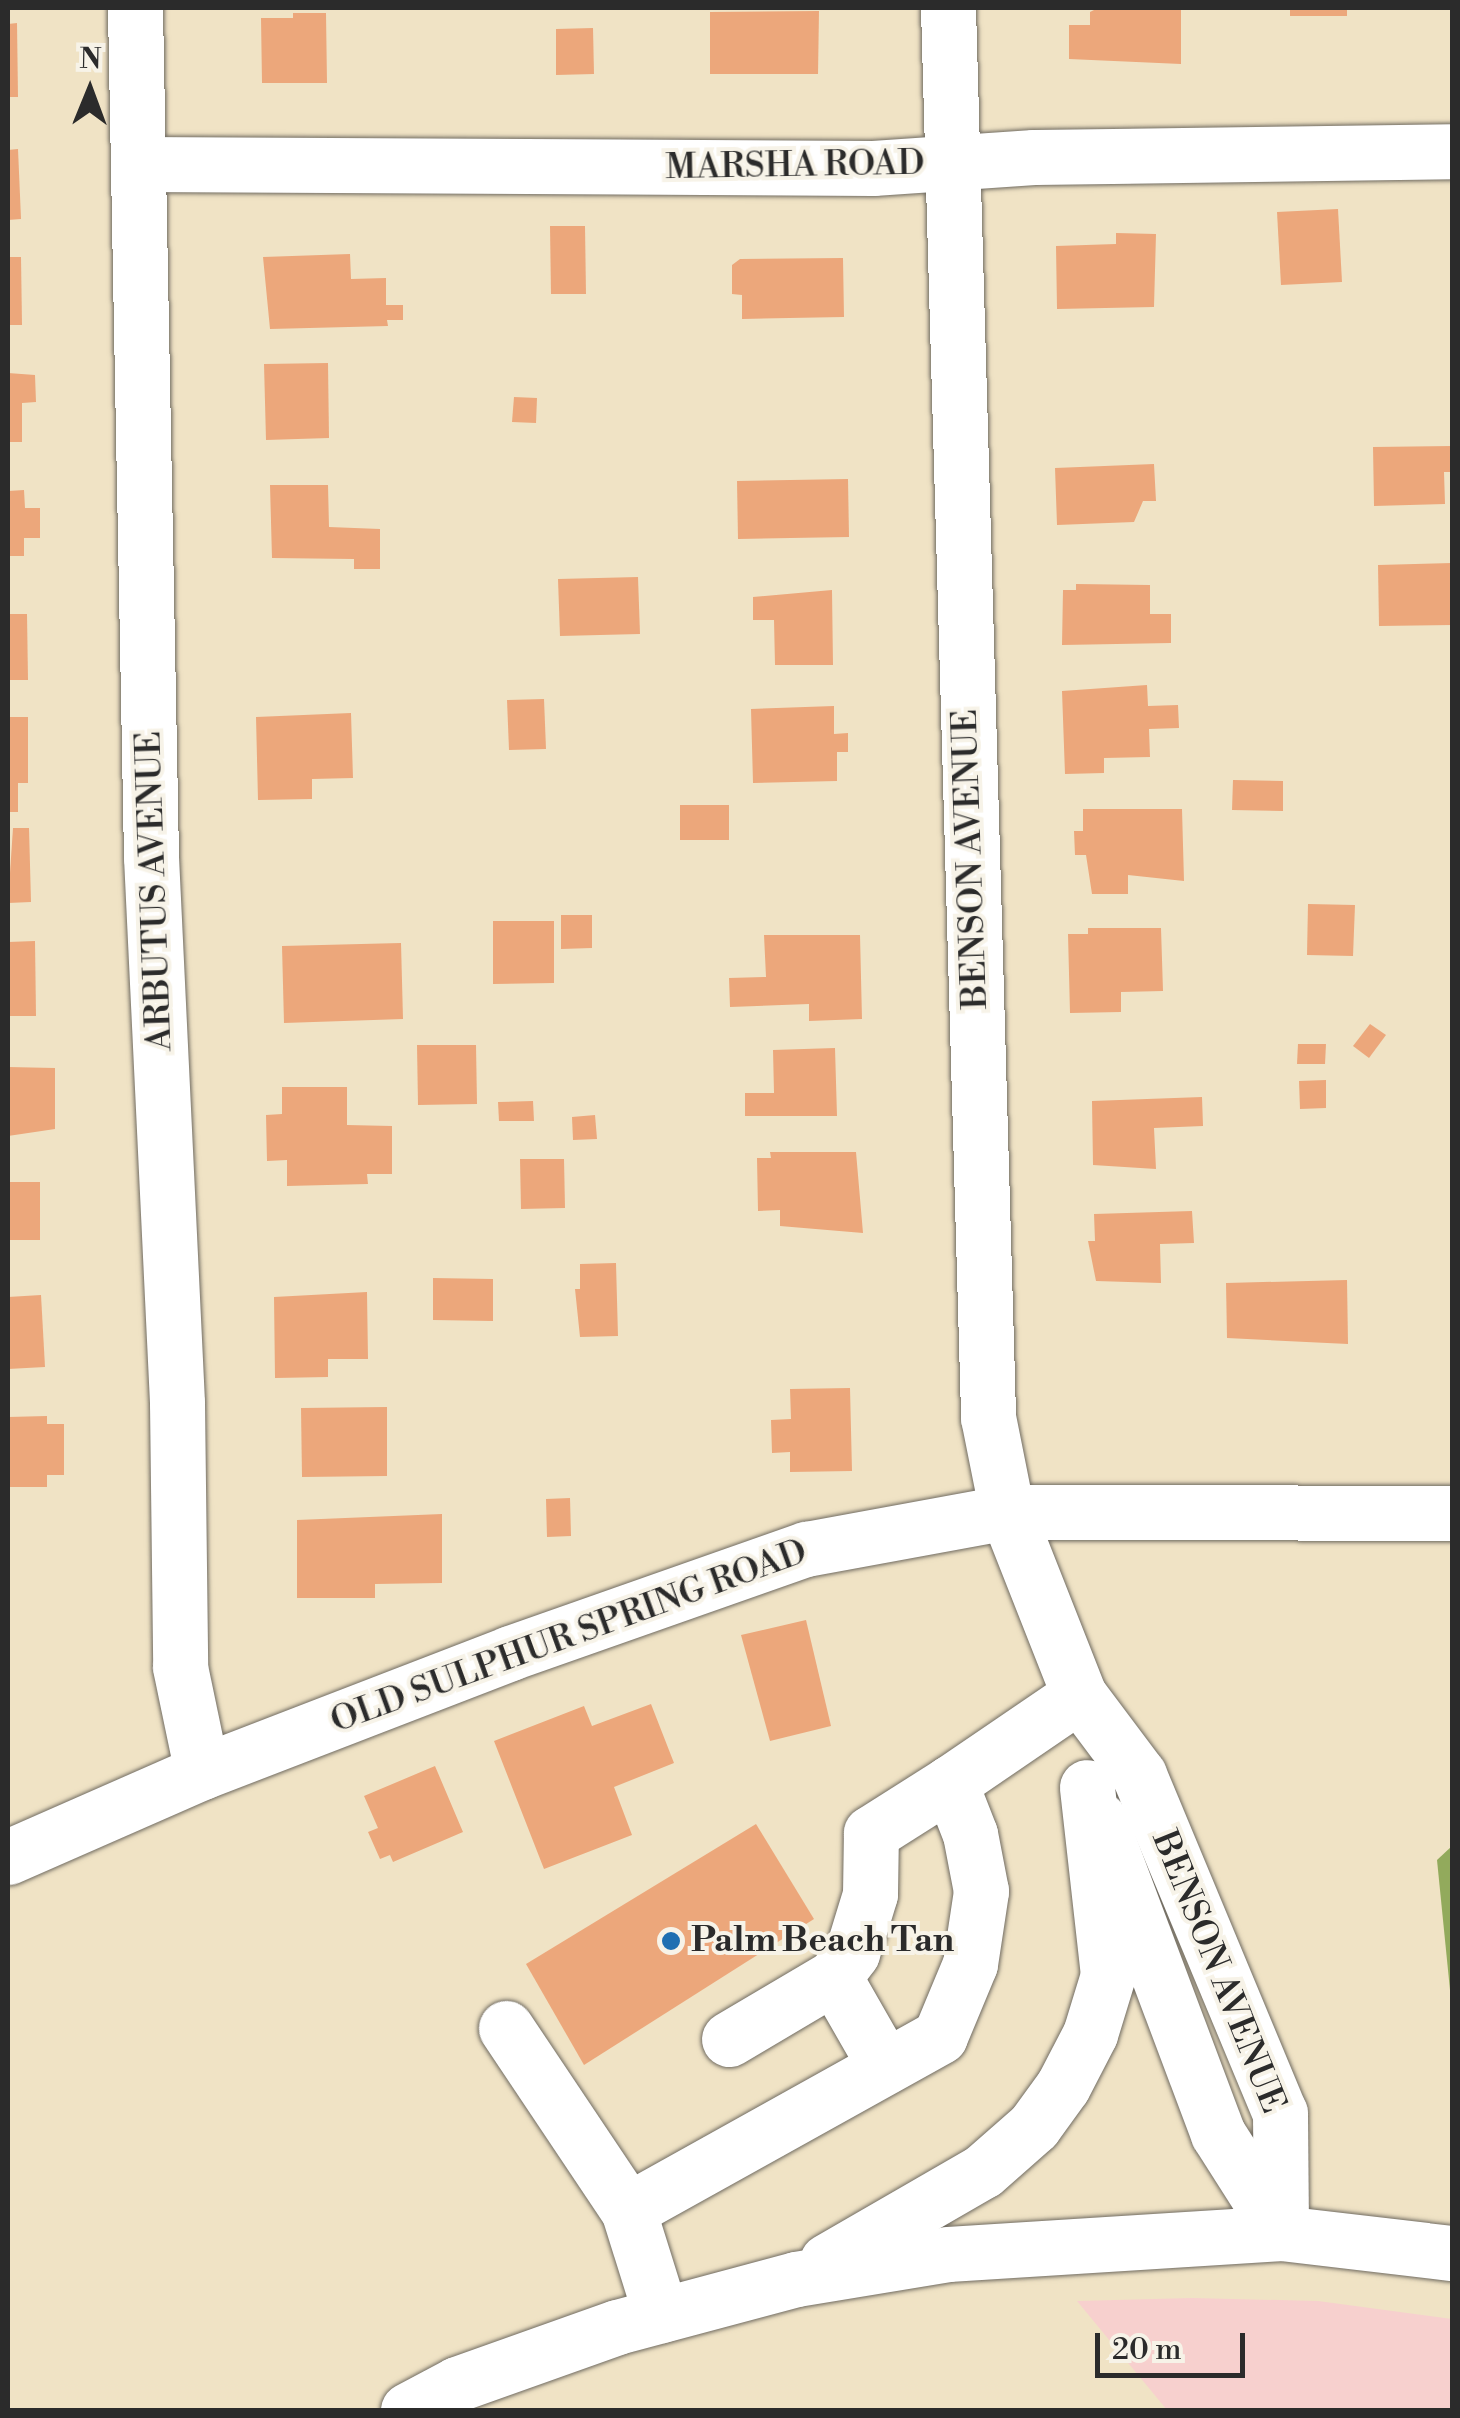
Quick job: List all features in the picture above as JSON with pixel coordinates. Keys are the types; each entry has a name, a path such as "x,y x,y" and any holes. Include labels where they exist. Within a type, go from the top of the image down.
{"street":[{"name":"ARBUTUS AVENUE","path":"135,8 151,857 177,1403 180,1667 202,1772"},
{"name":"BENSON AVENUE","path":"948,8 988,1417 1008,1512 1079,1695 1138,1774 1280,2113 1281,2233"},
{"name":"MARSHA ROAD","path":"138,164 540,170 1452,151"},
{"name":"OLD SULPHUR SPRING ROAD","path":"8,1857 202,1772 510,1653 806,1549 1008,1512 1452,1513"},
{"name":"BENSON AVENUE","path":"1079,1695 1088,1787 1218,2134 1281,2233"},
{"path":"729,2038 834,1976 852,1952 870,1894 871,1833 1079,1695"},
{"path":"628,2210 940,2036 970,1964 980,1891 970,1834 950,1783"},
{"path":"796,2279 983,2170 1034,2126 1063,2086 1090,2034 1108,1975 1088,1787"},
{"path":"834,1976 886,2066"},
{"path":"506,2028 628,2210 660,2315"},
{"path":"408,2410 463,2397 660,2315 796,2279 948,2254 1281,2233 1452,2253"}],"shaded area":[{"path":"1077,2301 1318,2301 1452,2319 1452,2410 1167,2410"}],"green space":[{"path":"1452,1846 1452,2010 1437,1860"}],"building":[{"path":"1098,8 1181,8 1181,64 1069,59 1069,25 1090,25 1090,12"},
{"path":"1290,8 1347,8 1347,16 1290,16"},
{"path":"819,11 818,74 710,74 710,12"},
{"path":"293,13 326,13 327,83 262,83 261,18 293,18"},
{"path":"17,23 18,97 8,97 8,24"},
{"path":"593,28 594,74 556,75 556,29"},
{"path":"18,149 21,219 8,220 8,150"},
{"path":"1338,209 1342,282 1281,285 1277,212"},
{"path":"550,226 585,226 586,294 551,294"},
{"path":"1116,233 1156,234 1154,307 1057,309 1056,246 1116,244"},
{"path":"350,254 351,279 386,278 386,305 403,305 403,320 387,320 388,326 270,329 263,257"},
{"path":"8,257 21,257 22,325 8,325"},
{"path":"843,258 844,317 742,319 742,295 732,294 732,265 740,259"},
{"path":"328,363 329,438 266,440 264,364"},
{"path":"8,373 35,375 36,402 22,403 22,442 8,442"},
{"path":"514,397 537,398 536,423 512,422"},
{"path":"1452,446 1452,472 1444,472 1445,504 1374,506 1373,447"},
{"path":"1154,464 1156,501 1143,501 1134,522 1057,525 1055,468"},
{"path":"848,479 849,537 738,539 737,481"},
{"path":"270,485 328,485 329,527 380,529 380,569 354,569 354,559 272,558"},
{"path":"24,490 25,508 40,508 40,538 24,538 24,556 8,556 8,491"},
{"path":"1452,563 1452,625 1379,626 1378,565"},
{"path":"638,577 640,634 560,636 558,579"},
{"path":"1076,584 1150,585 1150,614 1171,614 1171,643 1062,645 1063,590 1076,590"},
{"path":"832,590 833,665 775,665 774,620 753,620 753,597"},
{"path":"8,614 27,614 28,680 8,680"},
{"path":"1147,685 1148,706 1178,705 1179,728 1149,729 1150,757 1104,758 1104,773 1065,774 1062,691"},
{"path":"544,699 546,749 509,750 507,700"},
{"path":"834,706 834,734 848,733 848,752 837,752 837,781 753,783 751,709"},
{"path":"351,713 353,778 312,779 312,799 258,800 256,717"},
{"path":"8,717 28,717 28,783 18,783 18,812 8,812"},
{"path":"1233,780 1283,781 1283,811 1232,810"},
{"path":"680,805 729,805 729,840 680,840"},
{"path":"1083,809 1182,809 1184,881 1128,875 1128,894 1092,894 1086,855 1075,855 1074,831 1083,831"},
{"path":"13,828 29,828 31,902 8,903"},
{"path":"1308,904 1355,905 1353,956 1307,955"},
{"path":"561,915 592,915 592,948 561,949"},
{"path":"493,921 554,921 554,983 493,984"},
{"path":"1088,928 1161,928 1163,991 1121,992 1121,1012 1070,1013 1068,934 1088,934"},
{"path":"764,935 860,935 862,1019 809,1021 809,1004 730,1007 729,978 766,977"},
{"path":"35,941 36,1016 8,1016 8,942"},
{"path":"401,943 403,1019 284,1023 282,946"},
{"path":"1370,1024 1386,1035 1369,1058 1353,1046"},
{"path":"1298,1044 1326,1044 1325,1064 1297,1064"},
{"path":"417,1045 476,1045 477,1104 418,1105"},
{"path":"835,1048 837,1116 745,1116 745,1093 774,1093 773,1050"},
{"path":"8,1067 55,1068 55,1129 8,1136"},
{"path":"1326,1080 1326,1108 1300,1109 1299,1081"},
{"path":"282,1087 347,1087 347,1125 392,1126 392,1174 367,1174 368,1184 287,1186 287,1160 267,1161 266,1115 282,1114"},
{"path":"1202,1097 1203,1126 1154,1128 1156,1169 1093,1165 1092,1101"},
{"path":"533,1101 534,1121 499,1121 498,1102"},
{"path":"595,1115 597,1139 573,1140 572,1117"},
{"path":"770,1152 856,1152 863,1233 780,1226 780,1210 758,1211 757,1158 771,1158"},
{"path":"520,1159 564,1159 565,1208 521,1209"},
{"path":"8,1182 40,1182 40,1240 8,1240"},
{"path":"1192,1211 1194,1243 1160,1244 1161,1283 1096,1281 1088,1241 1095,1241 1094,1214"},
{"path":"616,1263 618,1336 580,1337 575,1289 580,1289 580,1264"},
{"path":"433,1278 493,1279 493,1321 433,1320"},
{"path":"1347,1280 1348,1344 1227,1338 1226,1283"},
{"path":"367,1292 368,1359 328,1359 328,1377 275,1378 274,1297"},
{"path":"41,1295 45,1367 8,1369 8,1297"},
{"path":"850,1388 852,1471 790,1472 790,1452 772,1453 771,1420 791,1419 790,1389"},
{"path":"387,1407 387,1476 302,1477 301,1408"},
{"path":"47,1416 47,1424 64,1424 64,1475 47,1475 47,1487 8,1487 8,1417"},
{"path":"570,1498 571,1536 547,1537 546,1499"},
{"path":"442,1514 442,1583 375,1584 375,1598 297,1598 297,1520"},
{"path":"806,1620 831,1726 770,1741 741,1635"},
{"path":"651,1704 674,1763 614,1787 632,1835 544,1869 494,1741 584,1706 592,1726"},
{"path":"435,1766 463,1832 393,1862 390,1855 380,1859 368,1832 378,1828 364,1796"},
{"name":"Palm Beach Tan","path":"756,1824 814,1919 584,2065 526,1964"}],"place":[{"name":"Palm Beach Tan","path":"671,1941"}]}
